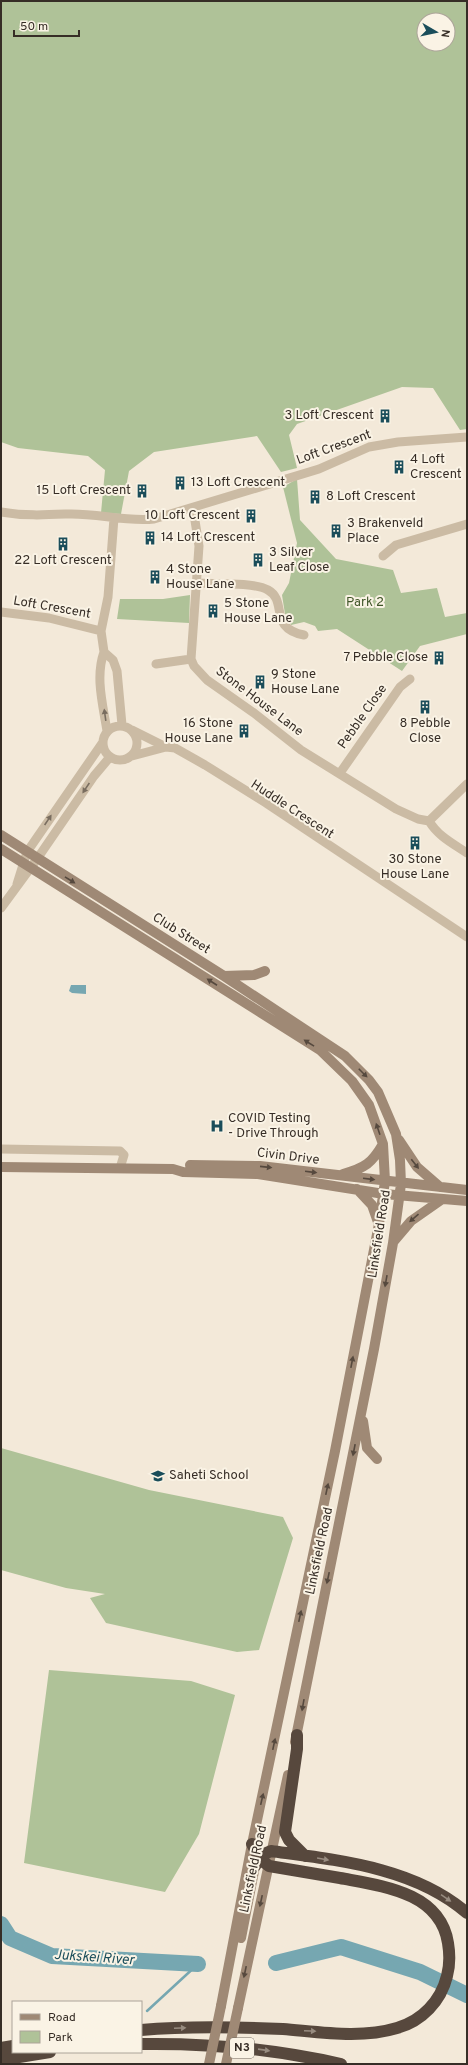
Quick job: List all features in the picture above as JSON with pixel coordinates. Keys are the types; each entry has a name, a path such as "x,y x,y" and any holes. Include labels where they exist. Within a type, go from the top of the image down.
{"highway":[{"path":"297,1735 297,1749 285,1832 289,1840 305,1856"},
{"path":"252,1844 261,1864"},
{"path":"261,1864 266,1852 271,1851 305,1856 384,1872 408,1878 438,1892 467,1913"},
{"path":"142,2030 216,2027 350,2033 376,2032 409,2024 428,2011 441,1994 449,1969 449,1950 444,1928 434,1913 413,1897 382,1886 261,1864"},
{"name":"N3","path":"142,2044 190,2044 256,2049 341,2064"},
{"path":"1,2048 12,2046"},
{"path":"1,2060 44,2053"}],"main road":[{"name":"Club Street","path":"1,835 224,976 345,1056"},
{"name":"Club Street","path":"1,849 320,1050 339,1067"},
{"path":"224,976 254,975 265,971"},
{"name":"Linksfield Road","path":"271,1851 297,1735 307,1678 362,1411 393,1243 401,1184 400,1160 396,1134 378,1092 369,1080 345,1056"},
{"name":"Linksfield Road","path":"209,2064 252,1844 335,1451 384,1194 385,1181 383,1144 379,1130 365,1099 339,1067"},
{"path":"396,1134 417,1167 442,1188"},
{"path":"338,1175 356,1170 368,1164 383,1144"},
{"name":"Civin Drive","path":"173,1169 181,1165 248,1165 401,1184"},
{"name":"Civin Drive","path":"1,1167 173,1169 182,1172 258,1174 399,1196"},
{"path":"401,1184 467,1190"},
{"path":"357,1190 372,1205 379,1224"},
{"path":"399,1196 467,1201"},
{"path":"393,1243 411,1221 441,1200"},
{"path":"362,1411 367,1448 377,1459"},
{"path":"227,1975 237,1952 261,1864"},
{"name":"Linksfield Road","path":"226,2064 238,2008 261,1864"}],"street":[{"name":"Loft Crescent","path":"1,512 30,516 69,514 135,521 154,519 319,469 369,448 398,442 467,437"},
{"path":"156,664 191,659 199,536 194,508"},
{"path":"101,631 108,597 114,518"},
{"path":"383,556 396,545 467,524"},
{"path":"197,583 254,586 269,590 275,597 286,627 296,633 304,635"},
{"name":"Loft Crescent","path":"1,612 49,618 101,631 104,652"},
{"path":"1,908 16,887 26,866 27,852 103,742 107,731 99,677 100,665 104,652 113,660 117,671 122,725"},
{"name":"Stone House Lane","path":"191,659 194,666 207,680 254,713 301,750 396,809 418,819 429,821"},
{"name":"Pebble Close","path":"340,773 400,687 410,679"},
{"path":"102,699 119,697"},
{"path":"107,731 111,728 122,725 132,730 138,740 132,756"},
{"name":"Huddle Crescent","path":"132,730 166,747 176,748 205,765 214,776 351,864 369,872 467,937"},
{"path":"103,742 104,748 110,757 121,760 166,747"},
{"path":"26,866 38,859 94,776 110,757"},
{"path":"467,784 429,821 440,836 467,853"},
{"path":"1,1149 116,1150 123,1153 120,1168"}],"green space":[{"path":"1,1 467,1 467,429 460,430 433,388 402,387 297,424 289,435 297,468 281,472 257,436 154,452 129,471 121,514 101,513 105,470 88,456 18,448 1,442"},
{"name":"Park 2","path":"297,479 300,520 336,559 393,570 401,593 437,588 445,617 467,613 467,634 420,646 402,671 337,629 318,631 315,626 304,622 291,625 285,614 282,595 289,583 297,543 283,487"},
{"path":"190,595 189,623 117,619 120,599 163,599"},
{"path":"1,1448 149,1490 283,1517 293,1538 259,1650 237,1652 106,1623 90,1598 105,1594 66,1588 1,1570"},
{"path":"49,1670 191,1681 235,1695 199,1834 165,1892 24,1863"}],"water":[{"path":"71,985 86,985 86,994 72,993 69,991"}],"waterway":[{"name":"Jukskei River","path":"1,1924 10,1938 52,1956 198,1964"},
{"name":"Jukskei River","path":"276,1963 341,1947 420,1972 467,1995"},
{"path":"147,2011 198,1964"}],"place":[{"name":"3 Loft Crescent","path":"385,416"},
{"name":"4 Loft Crescent","path":"399,467"},
{"name":"13 Loft Crescent","path":"180,483"},
{"name":"15 Loft Crescent","path":"142,491"},
{"name":"8 Loft Crescent","path":"315,497"},
{"name":"10 Loft Crescent","path":"251,516"},
{"name":"3 Brakenveld Place","path":"336,531"},
{"name":"14 Loft Crescent","path":"150,538"},
{"name":"22 Loft Crescent","path":"63,544"},
{"name":"3 Silver Leaf Close","path":"258,560"},
{"name":"4 Stone House Lane","path":"155,577"},
{"name":"5 Stone House Lane","path":"213,611"},
{"name":"7 Pebble Close","path":"439,658"},
{"name":"9 Stone House Lane","path":"260,682"},
{"name":"8 Pebble Close","path":"425,707"},
{"name":"16 Stone House Lane","path":"244,731"},
{"name":"30 Stone House Lane","path":"415,843"},
{"name":"COVID Testing - Drive Through","path":"217,1126"},
{"name":"Saheti School","path":"158,1476"}]}
